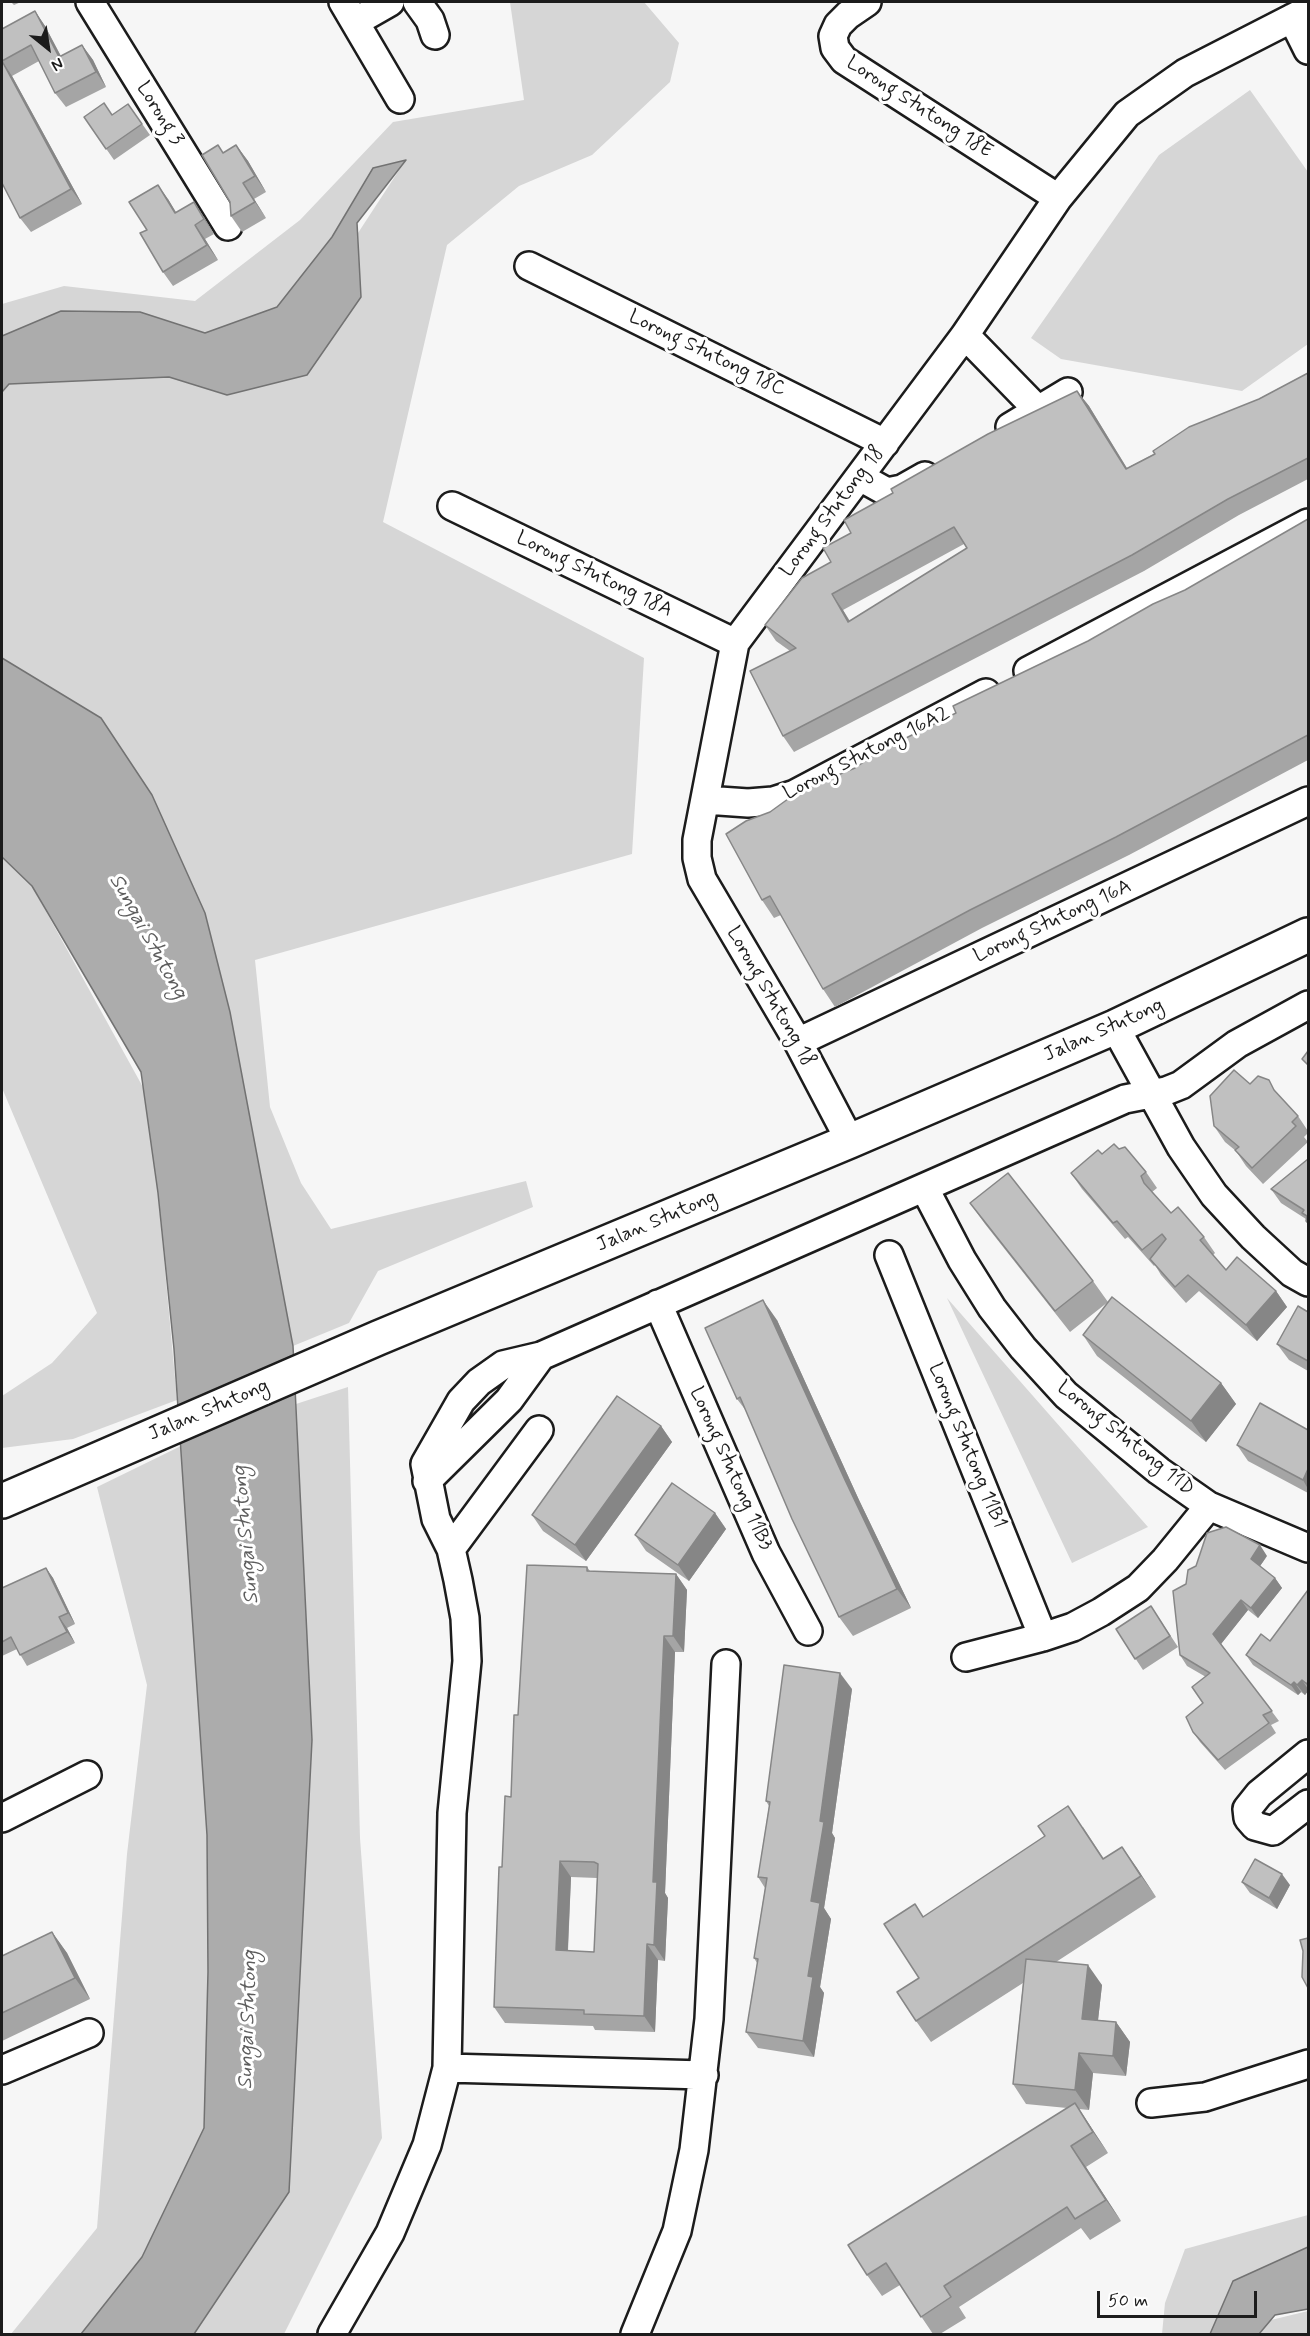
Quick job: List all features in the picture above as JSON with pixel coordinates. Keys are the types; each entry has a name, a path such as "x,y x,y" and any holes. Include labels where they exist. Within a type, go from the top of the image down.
{"main road":[{"name":"Jalan Stutong","path":"2,1500 378,1338 1115,1028 1308,935"}],"street":[{"name":"Lorong 3","path":"90,2 228,226"},
{"path":"390,2 349,12 400,99"},
{"path":"417,2 430,20 435,35"},
{"name":"Lorong Stutong 18E","path":"867,2 843,20 833,36 834,48 844,60 1058,198"},
{"path":"1300,14 1308,50"},
{"name":"Lorong Stutong 18","path":"850,1141 798,1042 702,879 697,858 697,840 735,643 965,335 1058,198 1127,114 1185,73 1300,14"},
{"name":"Lorong Stutong 18C","path":"529,266 885,443"},
{"path":"965,335 1038,410"},
{"path":"987,440 1068,392"},
{"path":"860,477 887,492 902,489 946,464"},
{"name":"Lorong Stutong 18A","path":"452,507 735,643"},
{"name":"Lorong Stutong 16A2","path":"705,800 748,803 773,801 795,794 1308,523"},
{"name":"Lorong Stutong 16A","path":"798,1042 1308,801"},
{"path":"332,2334 390,2233 427,2145 447,2068 452,1814 467,1661 465,1618 451,1549 435,1518 427,1481 509,1400 541,1356 925,1189 1125,1099 1181,1085 1237,1044 1308,1005"},
{"path":"1115,1028 1181,1147 1214,1195 1252,1237 1292,1273 1308,1282"},
{"name":"Lorong Stutong 11D","path":"925,1189 992,1308 1023,1348 1066,1395 1159,1471 1209,1506 1308,1548"},
{"name":"Lorong Stutong 11B1","path":"889,1256 1043,1637"},
{"name":"Lorong Stutong 11B3","path":"658,1304 766,1553 808,1631"},
{"path":"451,1549 539,1430"},
{"path":"966,1657 1073,1627 1101,1612 1138,1588 1165,1560 1209,1506"},
{"path":"635,2334 677,2231 694,2150 709,2019 726,1664"},
{"path":"1308,1754 1259,1794 1247,1809 1248,1818 1254,1826 1273,1831 1308,1804"},
{"path":"2,1818 87,1775"},
{"path":"2,2070 89,2033"},
{"path":"1151,2103 1205,2097 1308,2064"},
{"path":"447,2068 704,2074"}],"shaded area":[{"path":"510,2 644,2 679,43 670,82 592,155 519,186 447,245 383,522 644,658 632,854 255,960 270,1107 301,1183 331,1229 526,1181 533,1207 378,1271 349,1323 293,1346 230,1012 205,913 101,718 2,658 2,392 9,384 169,377 227,395 360,297 358,233 405,161 372,168 332,237 277,307 205,333 140,312 61,311 2,336 2,304 64,286 195,301 300,220 393,122 524,100"},
{"path":"1250,90 1308,172 1308,344 1242,391 1061,359 1031,338 1159,155"},
{"path":"2,857 32,886 144,1089 158,1193 177,1400 73,1439 2,1448 2,1396 52,1363 97,1313 2,1088"},
{"path":"947,1298 1148,1527 1072,1563"},
{"path":"348,1387 360,1838 382,2138 284,2334 194,2334 289,2192 312,1740 296,1404"},
{"path":"181,1446 207,1835 208,1972 204,2128 142,2257 81,2334 11,2334 97,2228 127,1854 147,1685 97,1487"},
{"path":"1308,2215 1308,2247 1233,2281 1210,2334 1162,2334 1165,2303 1185,2249"},
{"path":"1308,2311 1308,2334 1259,2334 1271,2320"}],"water":[{"path":"406,160 357,223 361,297 307,375 227,395 169,377 9,384 2,392 2,336 61,311 140,312 205,333 277,307 332,237 373,168"},
{"name":"Sungai Stutong","path":"2,658 101,718 152,795 205,913 230,1012 293,1346 312,1740 289,2192 194,2334 81,2334 142,2257 204,2128 208,1972 207,1835 174,1349 158,1193 141,1072 32,886 2,857"},
{"path":"1308,2247 1308,2309 1275,2315 1259,2334 1210,2334 1233,2281"}],"building":[{"path":"35,11 59,57 82,45 96,72 55,93 31,45 2,61 2,29"},
{"path":"2,61 71,189 20,218 2,183"},
{"path":"104,103 112,115 128,104 142,124 106,149 84,117"},
{"path":"218,145 223,153 236,145 255,176 243,183 255,202 231,216 230,202 202,155"},
{"path":"158,185 175,213 194,202 204,219 195,225 207,245 163,272 140,233 147,230 129,202"},
{"path":"1308,373 1308,458 1228,499 1132,555 783,736 750,671 796,648 765,625 802,578 831,562 823,548 851,533 844,520 893,493 891,489 988,434 1077,391 1126,469 1155,454 1153,451 1189,427 1259,399","holes":["954,527 967,548 848,622 832,594"]},
{"path":"1308,519 1308,735 823,989 770,896 762,900 726,834 746,821 770,812 799,791 855,768 880,751 956,713 953,706 1088,641 1153,604 1185,590"},
{"path":"1308,1051 1308,1065 1302,1059"},
{"path":"1234,1070 1250,1084 1258,1076 1269,1080 1274,1090 1298,1116 1292,1122 1296,1126 1252,1168 1235,1150 1239,1147 1214,1126 1210,1096"},
{"path":"1114,1144 1119,1149 1125,1147 1146,1172 1141,1176 1144,1183 1171,1213 1178,1207 1204,1237 1200,1240 1226,1270 1237,1257 1276,1291 1246,1325 1188,1275 1175,1287 1150,1259 1166,1239 1162,1234 1142,1250 1117,1221 1113,1223 1071,1173 1098,1150 1102,1154"},
{"path":"1308,1159 1308,1223 1307,1216 1302,1213 1304,1210 1271,1189"},
{"path":"1008,1173 1093,1281 1055,1311 970,1203"},
{"path":"1112,1297 1221,1383 1191,1421 1083,1335"},
{"path":"763,1300 897,1589 839,1617 792,1519 740,1397 737,1399 705,1328"},
{"path":"1298,1306 1308,1312 1308,1361 1277,1344"},
{"path":"617,1396 661,1426 575,1545 532,1515"},
{"path":"1260,1403 1308,1430 1308,1469 1303,1480 1237,1445"},
{"path":"672,1483 715,1513 678,1565 635,1535"},
{"path":"1226,1527 1260,1545 1251,1559 1275,1578 1251,1608 1241,1600 1213,1634 1272,1711 1263,1715 1269,1723 1218,1760 1193,1732 1186,1717 1203,1703 1192,1687 1210,1673 1180,1655 1173,1591 1186,1584 1188,1570 1196,1566 1207,1533"},
{"path":"527,1565 587,1567 587,1571 676,1574 673,1636 664,1636 653,1882 657,1882 654,1945 647,1944 644,2016 584,2014 584,2010 494,2007 499,1867 502,1867 505,1796 511,1797 514,1715 518,1715","holes":["560,1861 598,1864 594,1952 556,1950"]},
{"path":"46,1568 68,1613 59,1617 67,1632 20,1655 11,1637 2,1642 2,1588"},
{"path":"1308,1590 1308,1681 1307,1684 1302,1680 1297,1685 1294,1682 1291,1685 1246,1655 1261,1634 1270,1641"},
{"path":"1151,1606 1170,1636 1135,1659 1116,1629"},
{"path":"784,1665 840,1673 820,1821 824,1822 811,1901 820,1903 808,1976 813,1977 803,2041 746,2032 758,1959 754,1958 767,1878 758,1877 770,1802 766,1801"},
{"path":"1068,1806 1103,1859 1122,1847 1141,1876 916,2021 897,1992 919,1978 884,1924 915,1904 923,1917 1045,1836 1038,1826"},
{"path":"1255,1859 1282,1874 1269,1898 1242,1882"},
{"path":"52,1932 75,1978 2,2013 2,1956"},
{"path":"1308,1938 1308,1988 1302,1977 1303,1951 1300,1940"},
{"path":"1026,1959 1088,1965 1082,2019 1116,2022 1113,2056 1079,2053 1075,2090 1013,2084"},
{"path":"1075,2103 1093,2132 1071,2146 1106,2200 1075,2219 1067,2207 944,2286 951,2297 921,2317 886,2263 867,2275 848,2245"}]}
